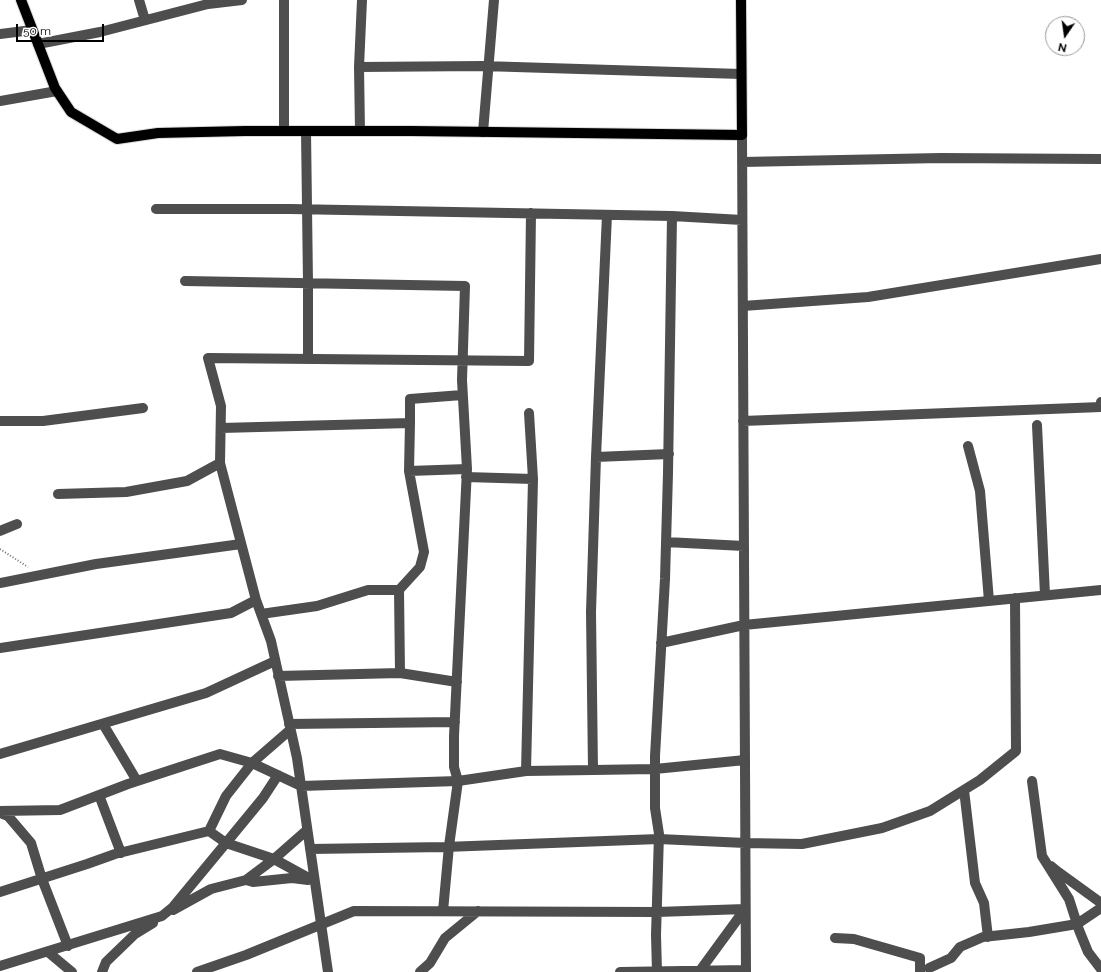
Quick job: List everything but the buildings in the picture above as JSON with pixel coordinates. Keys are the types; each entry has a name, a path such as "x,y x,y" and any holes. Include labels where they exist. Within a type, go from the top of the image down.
{"main road":[{"path":"20,0 57,92 71,112 117,139 158,133 284,131 742,135 741,0"}],"street":[{"path":"139,0 145,20"},
{"path":"38,44 100,32 208,4 242,0"},
{"path":"284,0 284,131"},
{"path":"360,131 359,67 362,0"},
{"path":"483,132 494,0"},
{"path":"0,34 32,30"},
{"path":"359,67 488,67 742,74"},
{"path":"0,101 57,92"},
{"path":"306,131 308,359"},
{"path":"620,972 746,971 742,135"},
{"path":"742,162 941,158 1101,159"},
{"path":"156,209 307,209 531,213 672,216 742,220"},
{"path":"328,972 297,758 271,641 256,600 220,463 221,406 208,358 529,361 531,213"},
{"path":"593,770 592,612 596,457 607,215"},
{"path":"657,972 659,838 655,808 655,769 669,454 672,216"},
{"path":"743,306 868,297 1101,259"},
{"path":"185,281 465,286 462,395 466,473 456,682 454,767 458,781 449,846 443,911"},
{"path":"400,673 399,590 420,568 424,552 409,471 410,399 462,395"},
{"path":"1101,402 1101,411"},
{"path":"743,421 1101,407"},
{"path":"0,421 43,421 143,408"},
{"path":"526,771 533,479 529,412"},
{"path":"220,428 410,423"},
{"path":"1037,426 1045,595"},
{"path":"968,446 980,491 989,601"},
{"path":"596,457 669,454"},
{"path":"58,494 126,492 187,481 220,463"},
{"path":"409,471 466,473 533,479"},
{"path":"0,531 17,524"},
{"path":"666,542 744,546"},
{"path":"0,583 96,564 241,544"},
{"path":"261,614 317,606 368,590 399,590"},
{"path":"661,643 744,626 1101,590"},
{"path":"310,849 449,846 659,838 745,843 802,844 882,828 930,811 980,780 1016,752 1015,598"},
{"path":"0,648 231,613 256,600"},
{"path":"0,754 206,693 275,661"},
{"path":"278,676 400,673 456,682"},
{"path":"209,831 226,796 252,763 290,727 455,722"},
{"path":"104,724 137,782"},
{"path":"0,812 60,810 99,795 220,754 252,763 301,786 458,781 526,771 655,769 744,760"},
{"path":"0,966 162,916 173,906 226,843 263,798 278,775"},
{"path":"1032,781 1042,856 1069,899 1088,952 1101,969"},
{"path":"964,790 975,883 984,903 988,937"},
{"path":"99,795 121,852"},
{"path":"0,812 8,816 31,843 42,878 68,946"},
{"path":"102,972 106,962 135,934 162,916 211,889 246,880 274,860 307,830"},
{"path":"0,892 121,852 209,831 226,843 274,860 314,881"},
{"path":"1042,856 1057,871 1101,903"},
{"path":"246,880 253,882 292,878 314,881"},
{"path":"835,938 854,939 920,958 925,970 951,958 960,947 983,937 1029,932 1077,924 1101,908"},
{"path":"201,971 246,955 354,911 657,912 745,909"},
{"path":"699,971 745,909"},
{"path":"420,972 430,963 445,938 478,912"},
{"path":"48,952 72,972"}],"path":[{"path":"0,549 41,575"}]}
